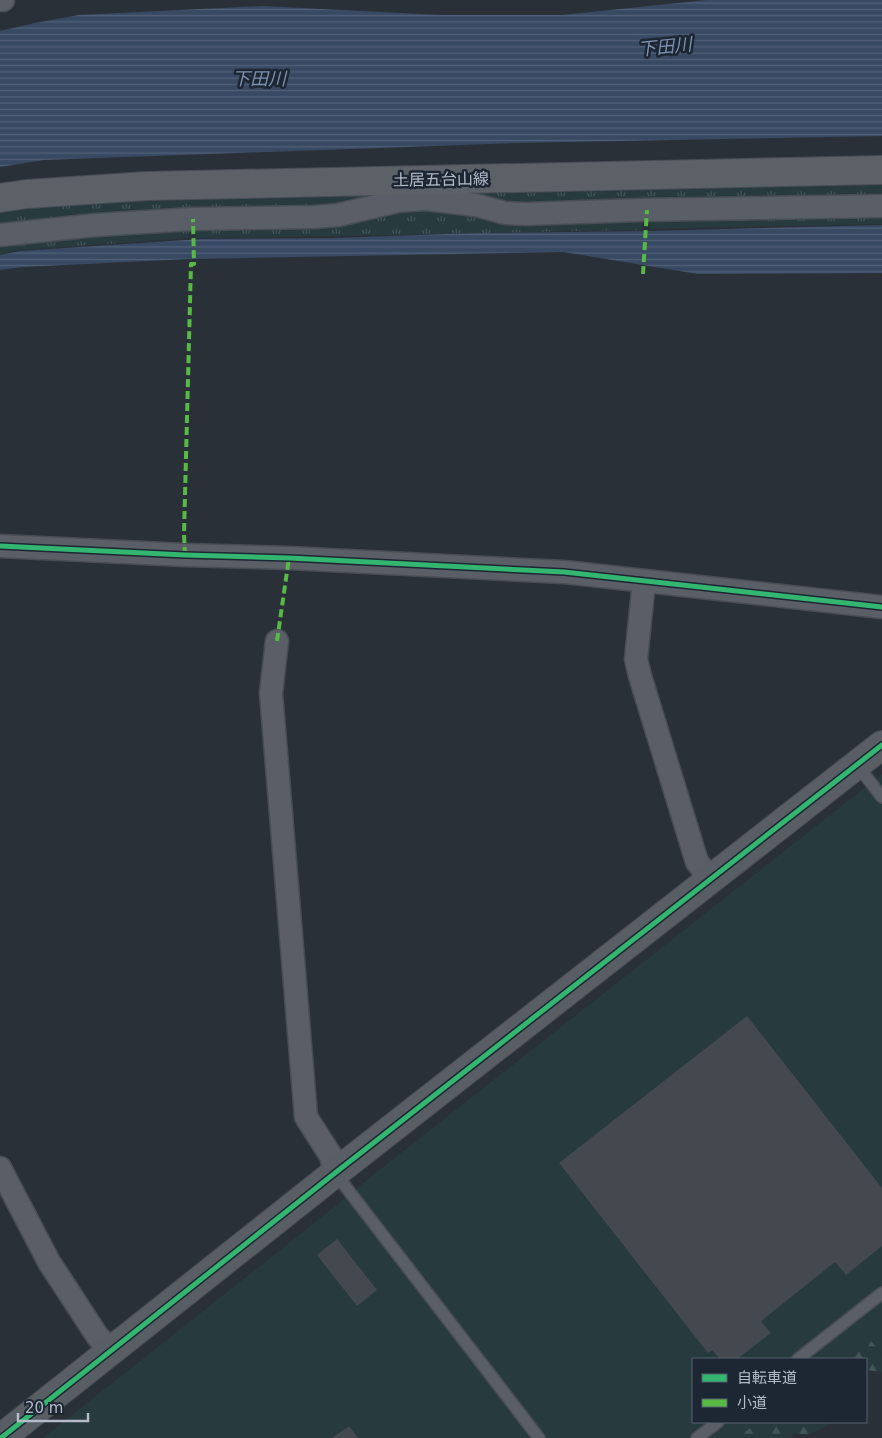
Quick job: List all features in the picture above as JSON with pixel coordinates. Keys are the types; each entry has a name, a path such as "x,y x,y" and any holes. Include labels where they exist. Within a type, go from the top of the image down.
{"main road":[{"name":"土居五台山線","path":"0,198 27,194 147,186 425,189 882,170"}],"street":[{"path":"0,235 96,225 193,219 338,215 398,201 425,189 505,213 526,214 882,206"},
{"path":"0,546 564,572 882,607"},
{"path":"644,581 636,659 697,862 710,879"},
{"path":"277,641 271,693 306,1117 331,1159"},
{"path":"1,1438 112,1350 331,1159 710,879 882,746"},
{"path":"0,1168 49,1262 98,1337 112,1350"}],"lane":[{"path":"857,765 882,797"},
{"path":"331,1159 539,1438"},
{"path":"799,1358 882,1293"},
{"path":"697,1438 717,1423"}],"green space":[{"path":"882,185 882,200 521,207 467,193"},
{"path":"391,194 340,210 0,232 0,212 73,203"},
{"path":"385,208 643,218 642,230 196,238 196,228"},
{"path":"882,211 882,224 650,229 651,217"},
{"path":"189,226 189,238 20,250 0,254 0,239"},
{"path":"882,774 882,1354 871,1341 846,1358 692,1358 692,1423 758,1423 736,1438 43,1438"},
{"path":"882,1326 882,1372 867,1370 867,1358 837,1358"},
{"path":"749,1423 828,1423 828,1425 808,1435 792,1433 792,1438 727,1438"}],"water":[{"name":"下田川","path":"707,0 882,0 882,136 514,143 44,160 0,167 0,31 79,15 262,6 441,15 562,15"},
{"path":"882,225 882,273 698,274 563,252 189,259 23,267 0,270 0,255 20,251 201,239 333,238 478,233"}],"building":[{"path":"747,1016 882,1188 882,1246 846,1275 835,1262 761,1321 771,1333 738,1358 719,1358 712,1350 708,1353 559,1163"},
{"path":"337,1239 377,1290 357,1306 317,1255"},
{"path":"349,1426 358,1438 332,1438"}],"marked path":[{"path":"643,274 647,210"},
{"path":"185,555 191,264 194,264 193,219"},
{"path":"277,641 289,558"}],"cycle path":[{"path":"0,546 564,572 882,607"},
{"path":"1,1438 335,1173 882,745"}]}
